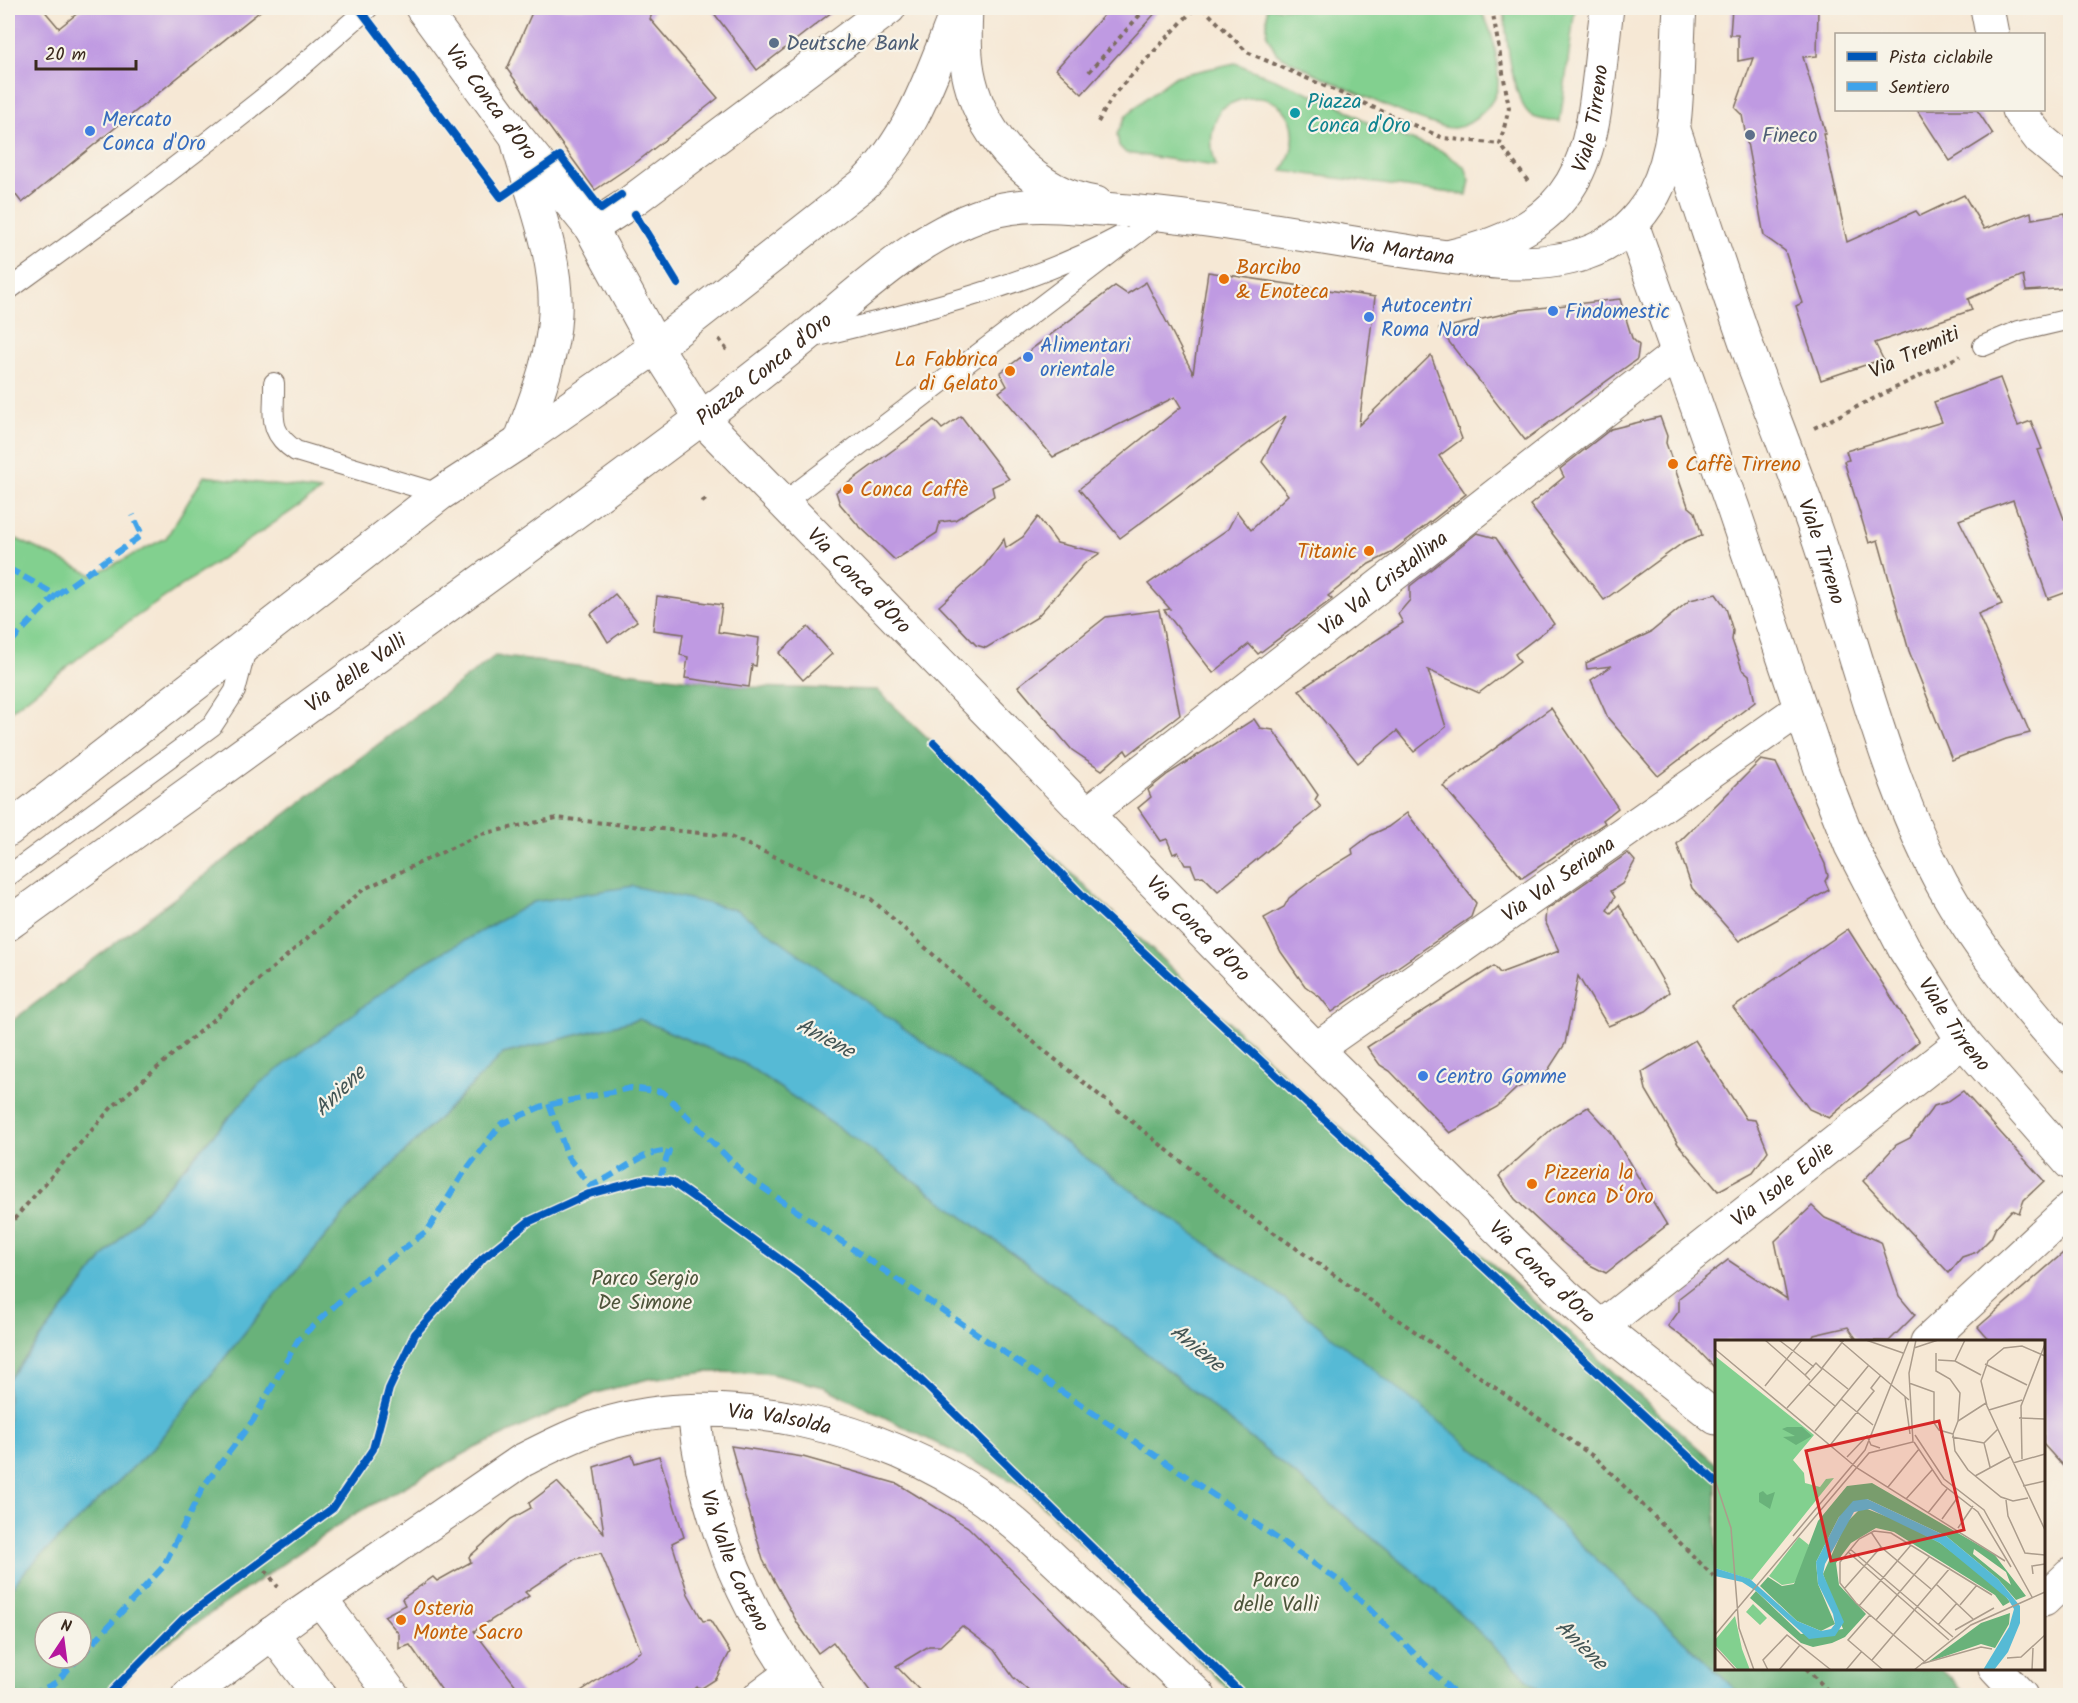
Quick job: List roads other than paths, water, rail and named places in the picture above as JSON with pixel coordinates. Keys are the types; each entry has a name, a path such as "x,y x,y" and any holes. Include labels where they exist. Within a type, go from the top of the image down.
{"street":[{"name":"Via Conca d'Oro","path":"422,8 516,136 591,228 656,347"},
{"path":"591,228 628,204 889,8"},
{"path":"8,830 440,494 520,442 656,347 873,176 891,154 916,113 958,8"},
{"path":"966,8 965,56 970,84 992,129 1011,155 1046,184 1077,199 1163,213"},
{"name":"Viale Tirreno","path":"1447,257 1489,247 1514,236 1552,208 1572,186 1581,169 1590,137 1607,8"},
{"name":"Viale Tirreno","path":"1680,8 1673,127 1751,357 1816,533 1889,756 1926,850 1943,885 2019,997 2070,1056"},
{"path":"1987,8 1992,33"},
{"path":"2019,111 2040,139 2070,164"},
{"name":"Via Martana","path":"1163,213 1303,237 1447,257 1516,261 1571,258 1614,240 1632,224 1660,181 1673,127"},
{"path":"516,136 551,260 555,301 553,332 547,362 520,442"},
{"name":"Piazza Conca d'Oro","path":"656,347 701,418 914,251 943,232 979,216 1002,209 1036,206 1163,213"},
{"name":"Viale Tirreno","path":"1632,224 1733,508 1800,709 1838,813 1875,896 1910,959 1963,1041 2070,1163"},
{"name":"Via Val Cristallina","path":"1088,813 1677,354"},
{"name":"Via Conca d'Oro","path":"701,418 1317,1049 1601,1327 1715,1417"},
{"name":"Via delle Valli","path":"8,924 701,418"},
{"name":"Via Val Seriana","path":"1317,1049 1800,709"},
{"name":"Via Isole Eolie","path":"1601,1327 1963,1041"},
{"path":"1928,1340 2070,1209"},
{"name":"Via Valsolda","path":"188,1695 272,1633 492,1479 559,1442 619,1421 694,1411 755,1412 833,1429 909,1458 966,1488 1025,1532 1199,1695"},
{"name":"Via Valle Corteno","path":"694,1411 703,1476 717,1528 739,1582 763,1629 799,1684"},
{"path":"2045,1598 2070,1575"},
{"path":"320,1599 393,1695"},
{"path":"272,1633 320,1695"},
{"path":"1997,1670 2021,1695"},
{"path":"760,1695 799,1684"}],"lane":[{"path":"8,290 136,197 227,127 280,85 368,8"},
{"path":"802,340 935,307 1030,275 1106,244 1163,213"},
{"path":"783,503 1163,213"},
{"name":"Via Tremiti","path":"1983,346 2019,331 2070,319"},
{"path":"274,383 275,428 285,443 296,451 440,494"},
{"path":"8,876 212,726 235,692 247,642"}],"water":[{"name":"Aniene","path":"633,886 737,910 1285,1299 1509,1477 1741,1695 1544,1695 1435,1589 1129,1339 890,1163 745,1064 639,1019 503,1054 353,1204 257,1317 153,1448 27,1569 8,1592 8,1380 103,1258 260,1083 415,968 533,902"}],"place":[{"name":"Deutsche Bank","path":"774,43"},
{"name":"Piazza Conca d'Oro","path":"1295,113"},
{"name":"Mercato Conca d'Oro","path":"90,131"},
{"name":"Fineco","path":"1750,135"},
{"name":"Barcibo & Enoteca","path":"1224,279"},
{"name":"Findomestic","path":"1553,311"},
{"name":"Autocentri Roma Nord","path":"1369,317"},
{"name":"Alimentari orientale","path":"1028,357"},
{"name":"La Fabbrica di Gelato","path":"1010,371"},
{"name":"Caffè Tirreno","path":"1673,464"},
{"name":"Conca Caffè","path":"848,489"},
{"name":"Titanic","path":"1369,551"},
{"name":"Centro Gomme","path":"1423,1076"},
{"name":"Pizzeria la Conca D‘Oro","path":"1532,1184"},
{"name":"Osteria Monte Sacro","path":"401,1620"}],"park label":[{"name":"Parco Sergio De Simone","path":"645,1290"},
{"name":"Parco delle Valli","path":"1276,1592"}]}
